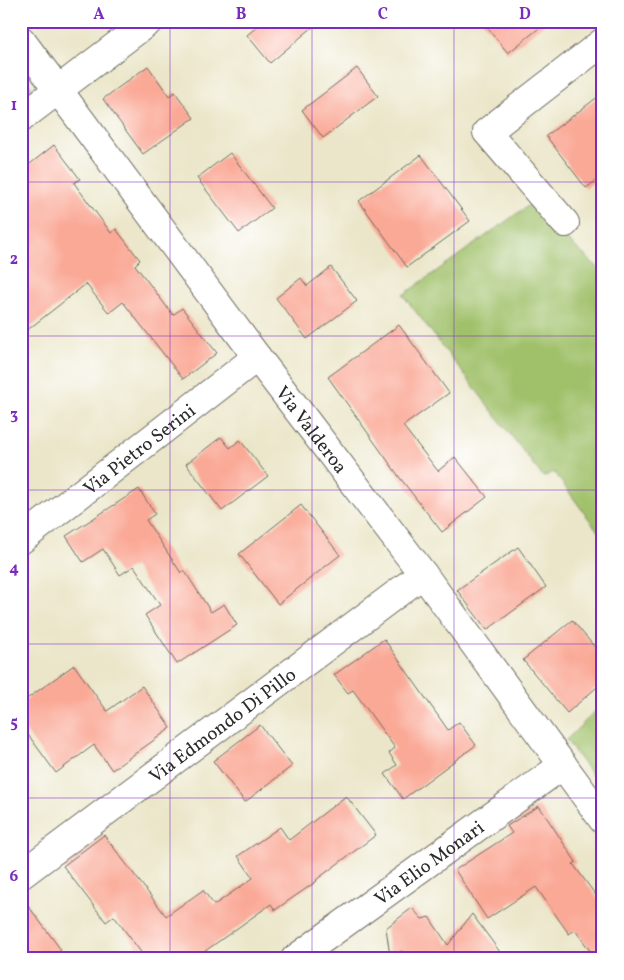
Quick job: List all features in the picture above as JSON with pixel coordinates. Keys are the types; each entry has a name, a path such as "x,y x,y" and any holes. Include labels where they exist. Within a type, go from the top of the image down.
{"street":[{"path":"21,118 149,21"},
{"name":"Via Valderoa","path":"21,40 257,357 423,574 603,820"},
{"path":"565,223 487,132 603,42"},
{"name":"Via Pietro Serini","path":"21,540 257,357"},
{"name":"Via Edmondo Di Pillo","path":"21,875 423,574"},
{"name":"Via Elio Monari","path":"295,959 563,765"}],"green space":[{"path":"21,73 34,90 21,99"},
{"path":"529,205 603,272 603,538 554,472 543,477 403,295"},
{"path":"603,704 603,790 566,740"}],"building":[{"path":"264,21 320,21 270,63 247,35"},
{"path":"482,21 548,21 508,53"},
{"path":"148,66 169,96 175,92 194,118 143,154 103,99"},
{"path":"357,68 378,96 323,138 302,110"},
{"path":"603,93 603,176 586,188 546,136"},
{"path":"54,145 80,179 74,183 111,233 116,229 140,260 135,265 173,315 182,308 217,353 183,379 123,302 109,313 86,284 21,335 21,171"},
{"path":"230,153 272,208 239,233 197,178"},
{"path":"421,155 470,221 407,267 359,201"},
{"path":"331,267 357,301 307,339 276,298 301,278 307,286"},
{"path":"399,325 449,393 403,426 438,471 455,457 487,497 442,532 400,478 328,377"},
{"path":"221,437 230,448 240,440 268,476 222,511 186,464"},
{"path":"139,489 155,514 146,520 181,573 184,570 211,612 224,604 237,625 177,664 145,615 160,605 134,566 120,575 103,549 83,562 66,536"},
{"path":"301,505 340,555 278,604 239,554"},
{"path":"518,547 546,587 487,630 457,590"},
{"path":"572,620 603,657 603,682 567,713 523,660"},
{"path":"384,639 448,730 459,722 476,745 403,799 385,774 397,765 389,753 395,748 353,690 348,693 334,675"},
{"path":"74,665 107,711 142,686 171,728 112,770 94,745 56,773 21,725 21,703"},
{"path":"260,725 292,766 245,802 213,761"},
{"path":"346,796 376,835 317,881 275,910 271,904 194,959 146,959 114,916 106,922 63,866 104,835 166,916 203,890 214,905 253,878 238,856 280,827 289,840"},
{"path":"539,806 576,862 573,864 603,905 603,959 596,959 575,930 569,934 536,887 487,919 455,870 512,833 507,826"},
{"path":"21,896 61,950 49,959 21,959"},
{"path":"412,908 422,919 429,917 448,945 472,914 505,959 408,959 402,951 390,956 386,928"}]}
